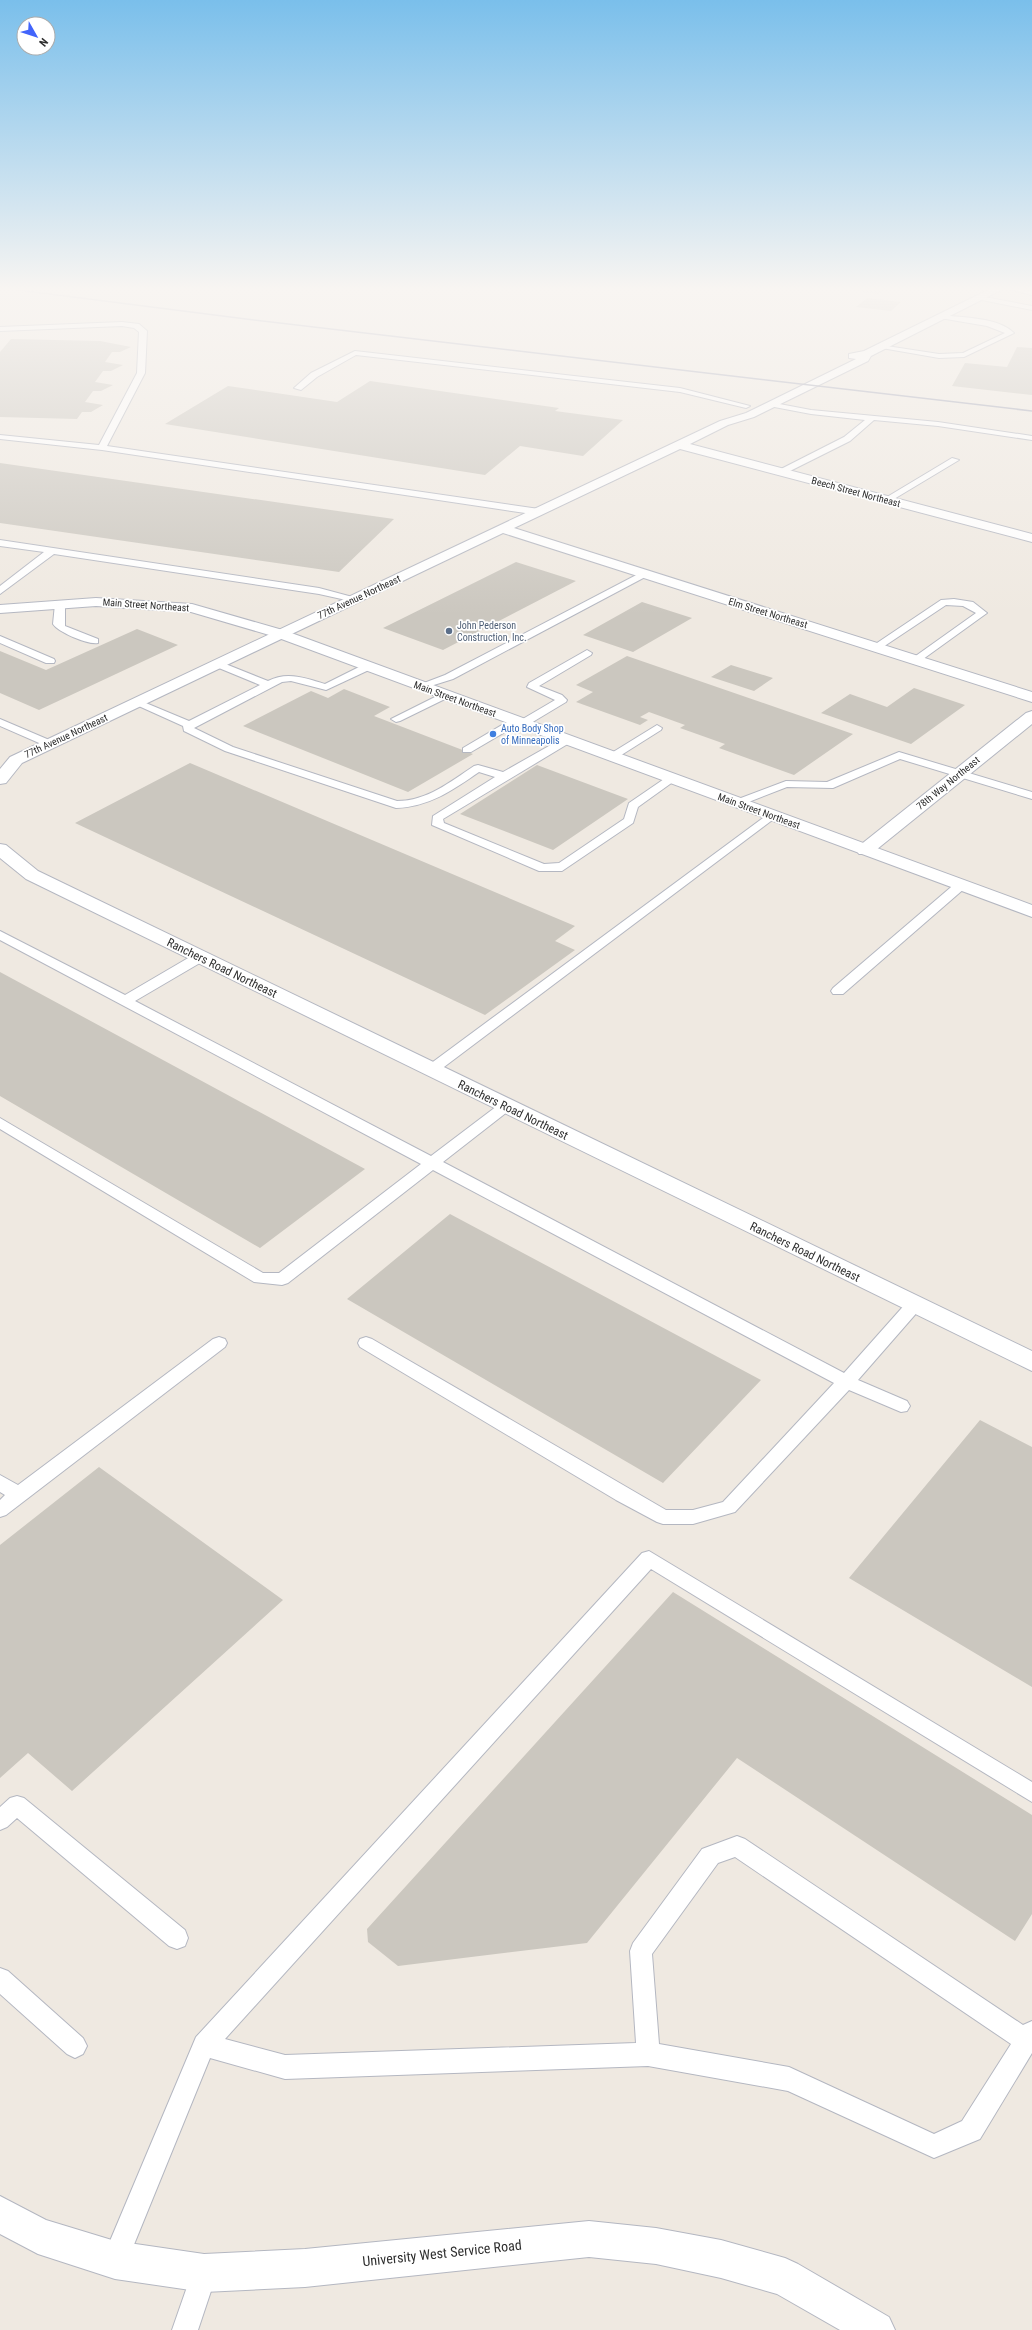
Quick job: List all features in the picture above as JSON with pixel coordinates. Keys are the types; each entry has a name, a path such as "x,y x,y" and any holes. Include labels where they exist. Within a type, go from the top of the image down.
{"street":[{"name":"77th Avenue Northeast","path":"724,423 728,414 764,398"},
{"name":"77th Avenue Northeast","path":"0,779 16,760 724,423 750,415 785,398"},
{"name":"Beech Street Northeast","path":"680,445 1032,538"},
{"name":"Elm Street Northeast","path":"504,529 1032,696"},
{"name":"Main Street Northeast","path":"0,609 96,602 192,608 281,634 367,667 1032,911"},
{"name":"78th Way Northeast","path":"865,850 1032,716"},
{"name":"Ranchers Road Northeast","path":"0,849 32,875 1032,1362"},
{"name":"University West Service Road","path":"0,2214 38,2236 115,2260 204,2273 305,2268 589,2239 656,2246 721,2259 785,2277 876,2330"}],"lane":[{"path":"102,448 127,398"},
{"path":"712,398 746,406"},
{"path":"772,404 811,412 938,424 1032,438"},
{"path":"782,472 847,439 872,418"},
{"path":"0,437 102,448 539,512"},
{"path":"886,500 955,460"},
{"path":"0,543 319,591 355,599"},
{"path":"0,591 52,551"},
{"path":"421,686 449,677 644,574"},
{"path":"876,647 944,602 957,601 978,607 982,613 915,660"},
{"path":"60,604 58,624 61,628 94,641"},
{"path":"0,639 50,661"},
{"path":"467,750 562,700 558,697 532,688 533,685 587,653"},
{"path":"218,664 268,685"},
{"path":"189,726 280,679 291,678 326,688 367,667"},
{"path":"396,720 444,695"},
{"path":"137,703 189,726 188,729 229,749 396,805 410,806 437,794 478,768 504,776"},
{"path":"0,722 50,744"},
{"path":"612,757 657,728"},
{"path":"567,740 504,776 436,818 438,825 542,868 562,867 629,821 633,804 671,778"},
{"path":"738,803 786,784 829,786 899,755 962,773 1032,796"},
{"path":"431,1070 772,816"},
{"path":"838,991 961,885"},
{"path":"0,935 846,1382 901,1406"},
{"path":"125,1001 200,957"},
{"path":"0,1123 260,1278 282,1279 433,1164 506,1106"},
{"path":"366,1343 622,1495 663,1517 693,1517 729,1507 846,1382 914,1305"},
{"path":"0,1510 219,1343"},
{"path":"0,1482 18,1495"},
{"path":"115,2260 204,2045 649,1558 1032,1793"},
{"path":"0,1820 17,1805 176,1938"},
{"path":"204,2045 285,2067 648,2054 789,2080 934,2146 971,2130 1029,2036 737,1846 710,1856 641,1952 648,2054"},
{"path":"0,1979 75,2046"},
{"path":"185,2330 204,2273"}],"building":[{"path":"0,398 88,398 85,402 103,405 91,412 82,412 77,419 0,417"},
{"path":"209,398 308,398 337,402 344,398 487,398 559,408 555,411 623,420 583,456 520,446 485,475 165,424"},
{"path":"0,463 394,519 339,572 0,523"},
{"path":"516,562 576,581 443,650 383,628"},
{"path":"642,602 692,618 633,652 583,635"},
{"path":"137,629 178,645 39,710 0,693 0,651 46,670"},
{"path":"627,656 853,734 794,775 719,748 725,744 680,728 685,725 649,712 640,717 648,720 640,725 576,702 593,692 576,685"},
{"path":"731,665 773,678 754,691 711,677"},
{"path":"914,688 965,705 911,744 821,713 850,694 887,707"},
{"path":"344,689 390,707 374,716 473,754 408,792 243,726 311,691 328,698"},
{"path":"190,763 575,926 555,941 575,950 485,1015 75,823"},
{"path":"537,765 628,799 553,850 460,814"},
{"path":"0,972 365,1169 260,1248 0,1096"},
{"path":"450,1214 761,1380 663,1483 347,1299"},
{"path":"980,1420 1032,1447 1032,1687 849,1578"},
{"path":"99,1467 283,1600 72,1791 28,1753 0,1778 0,1545"},
{"path":"673,1592 1032,1815 1032,1914 1015,1941 737,1758 587,1943 398,1966 368,1942 367,1929"}],"railway":[{"path":"919,398 1032,411"}],"place":[{"name":"John Pederson Construction, Inc.","path":"449,631"},
{"name":"Auto Body Shop of Minneapolis","path":"493,734"}]}
